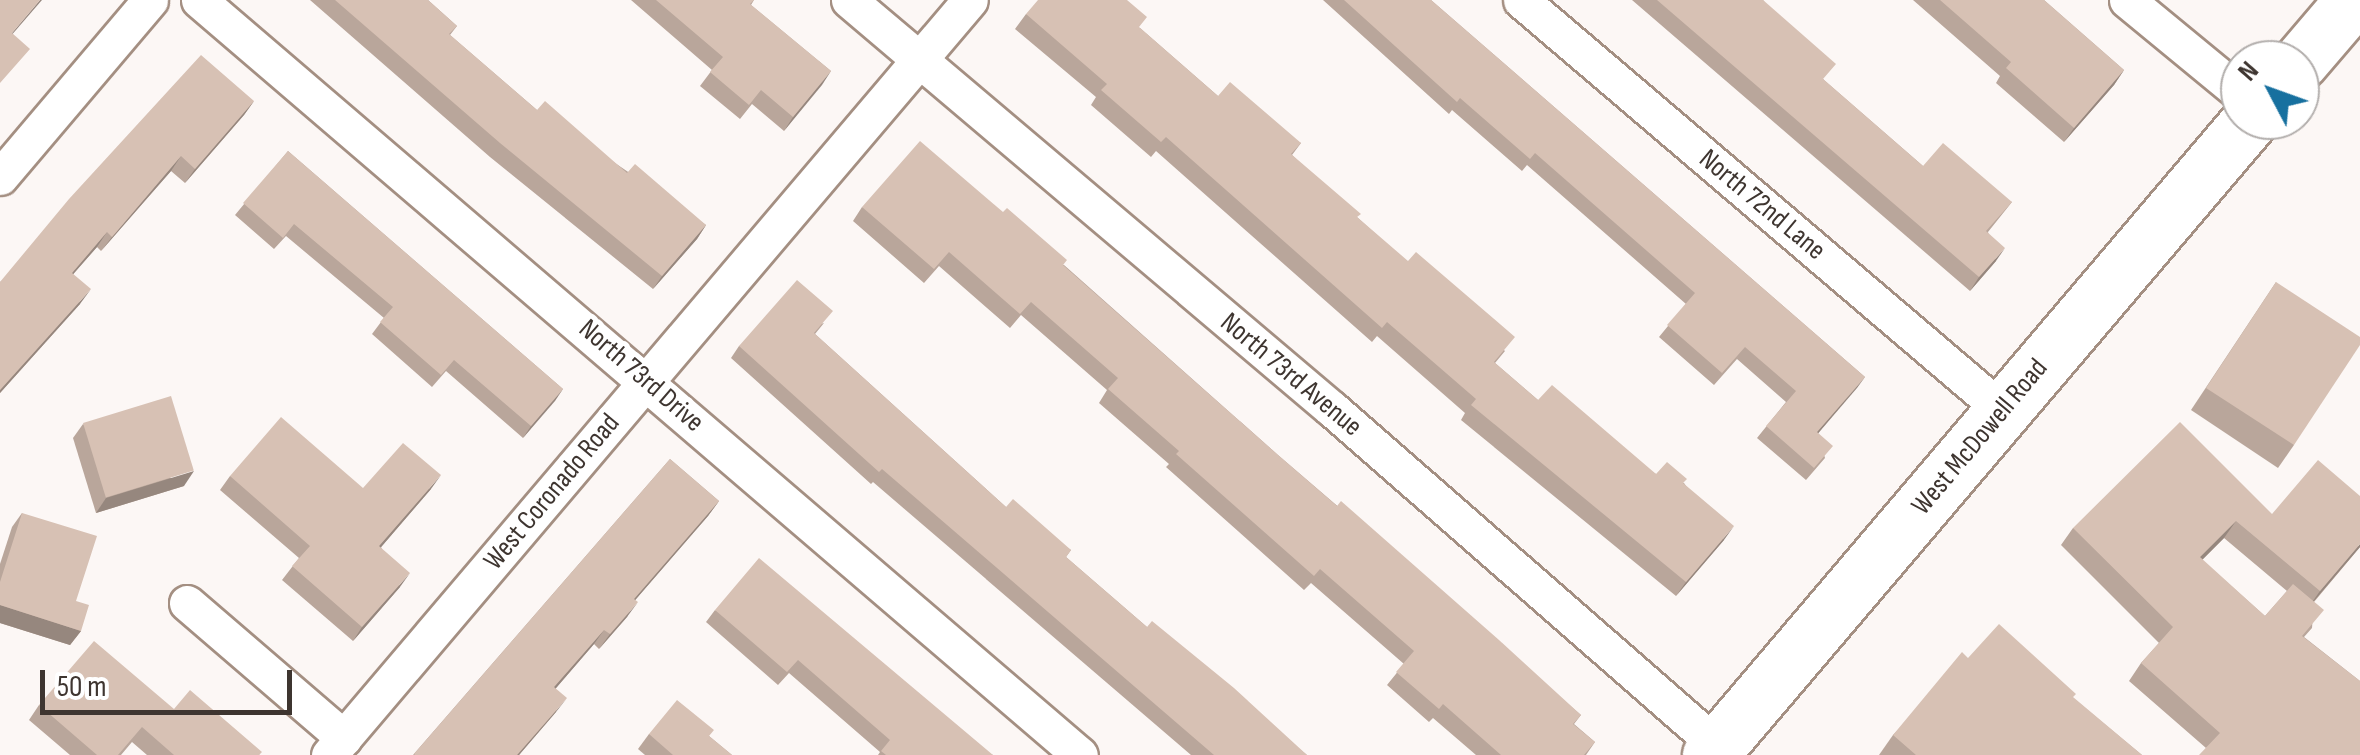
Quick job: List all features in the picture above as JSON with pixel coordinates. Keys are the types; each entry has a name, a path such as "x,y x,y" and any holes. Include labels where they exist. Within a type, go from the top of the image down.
{"main road":[{"path":"2318,40 2352,0"},
{"name":"West McDowell Road","path":"1719,752 2002,410 2233,140"}],"street":[{"path":"0,177 150,0"},
{"name":"North 73rd Drive","path":"199,0 1080,755"},
{"name":"North 73rd Avenue","path":"849,0 1347,422 1719,752"},
{"name":"West Coronado Road","path":"337,746 970,0"},
{"name":"North 72nd Lane","path":"1521,0 2002,410"},
{"path":"2127,0 2220,77"},
{"path":"187,602 337,746"}],"building":[{"path":"0,0 40,0 12,33 30,49 0,83"},
{"path":"335,0 428,0 457,26 449,34 537,110 545,101 627,173 635,164 706,225 662,276"},
{"path":"656,0 754,0 750,4 831,71 793,117 761,90 749,105 710,72 723,57"},
{"path":"1038,0 1127,0 1147,17 1139,27 1218,96 1230,82 1301,143 1291,154 1361,214 1357,217 1408,261 1416,252 1515,337 1494,362 1538,400 1552,385 1656,474 1667,462 1687,479 1683,483 1734,526 1686,582 1471,405 1476,399 1387,322 1382,328 1166,137 1161,142 1101,90 1107,84 1026,14"},
{"path":"1344,0 1431,0 1865,377 1817,432 1833,446 1814,468 1766,426 1796,391 1745,347 1722,373 1667,325 1695,293 1535,153 1530,159 1460,98 1457,102"},
{"path":"1657,0 1763,0 1836,64 1823,79 1923,166 1943,143 2012,202 1986,231 2005,248 1979,277"},
{"path":"1940,0 2044,0 2124,70 2074,128 2006,68 2011,62"},
{"path":"201,55 254,101 195,169 181,156 112,237 107,232 72,273 91,289 0,390 0,282 69,199"},
{"path":"920,141 1067,260 1063,265 1337,506 1341,501 1581,715 1573,724 1595,742 1584,755 1501,755 1443,704 1439,709 1396,672 1414,651 1320,569 1314,576 1176,454 1179,451 1108,389 1118,378 1031,302 1020,314 949,252 934,269 862,207"},
{"path":"288,151 563,389 531,426 454,360 441,375 380,322 393,307 294,224 283,238 243,203"},
{"path":"797,280 833,311 814,333 1006,507 1013,499 1071,550 1066,557 1147,627 1152,621 1234,688 1307,755 1214,755 882,469 879,472 739,346"},
{"path":"2276,282 2360,337 2360,345 2294,445 2206,388"},
{"path":"171,396 194,471 106,497 83,423"},
{"path":"281,417 363,488 403,443 441,475 379,546 410,573 362,627 292,566 310,546 230,476"},
{"path":"2180,422 2272,514 2318,460 2360,496 2360,544 2320,591 2236,521 2200,557 2265,616 2293,584 2324,610 2302,636 2360,681 2360,755 2199,755 2220,733 2141,663 2173,627 2073,528"},
{"path":"670,459 719,501 634,599 638,602 610,634 604,630 554,687 567,698 517,755 415,755 414,754"},
{"path":"22,513 97,536 76,601 89,605 81,631 0,605 0,582"},
{"path":"759,558 993,755 886,755 881,751 890,740 798,660 787,672 715,610"},
{"path":"1999,624 2076,694 2073,697 2142,755 1916,755 1893,735 1962,652 1968,658"},
{"path":"94,641 174,709 190,690 262,752 174,755 142,727 118,755 97,755 39,705"},
{"path":"677,700 714,730 709,736 732,755 673,755 649,734"}]}
